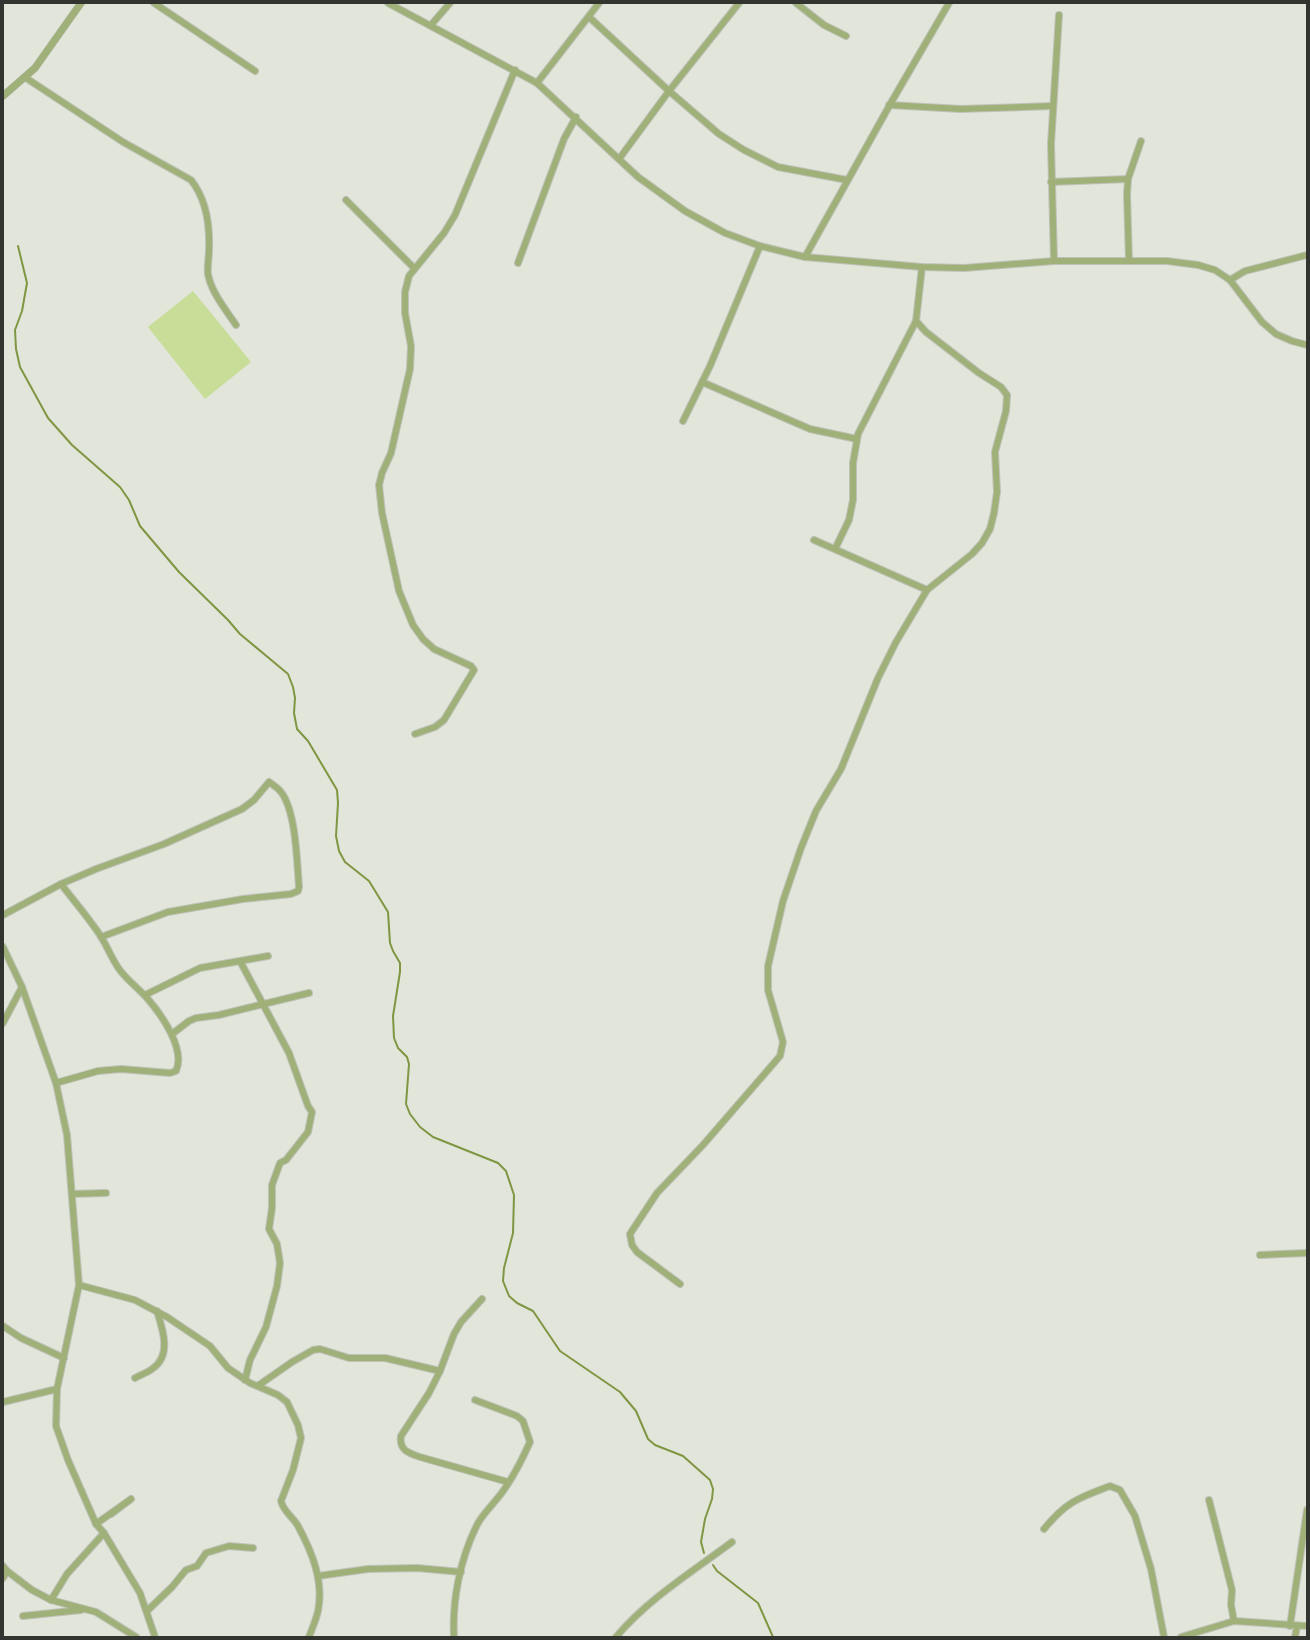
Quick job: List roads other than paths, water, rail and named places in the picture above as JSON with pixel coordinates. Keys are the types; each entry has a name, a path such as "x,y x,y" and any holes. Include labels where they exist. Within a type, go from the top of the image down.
{"street":[{"path":"3,96 26,78 35,68 81,3"},
{"path":"154,3 255,71"},
{"path":"388,3 538,83 576,117 638,177 685,211 725,233 760,246 805,257 922,267 964,268 1054,261 1167,261 1198,265 1215,270 1230,280 1262,322 1276,334 1292,341 1307,345"},
{"path":"431,25 450,3"},
{"path":"538,83 600,3"},
{"path":"619,159 669,91 739,3"},
{"path":"796,3 824,25 846,36"},
{"path":"805,257 889,105 949,3"},
{"path":"1054,261 1051,182 1053,106 1059,15"},
{"path":"589,17 669,91 719,134 763,161 778,167 847,180"},
{"path":"415,734 435,727 444,720 474,670 471,666 434,649 423,639 413,625 399,591 382,513 379,485 382,472 391,453 410,369 411,346 405,313 405,292 409,276 414,268 444,233 455,215 515,70"},
{"path":"26,78 123,142 191,180 199,190 207,214 210,236 208,274 212,286 236,325"},
{"path":"889,105 961,109 1053,106"},
{"path":"518,263 564,139 576,117"},
{"path":"1129,261 1126,194 1128,179 1141,141"},
{"path":"1051,182 1128,179"},
{"path":"346,200 414,268"},
{"path":"683,421 702,382 760,246"},
{"path":"1230,280 1245,271 1307,255"},
{"path":"835,549 849,520 853,500 853,463 857,439 864,420 916,321 922,267"},
{"path":"680,1284 637,1252 632,1245 630,1234 657,1193 703,1145 780,1056 783,1042 768,990 768,966 783,901 801,848 816,811 841,769 878,678 896,642 928,590 972,554 982,543 990,529 997,492 995,452 1006,411 1007,395 1001,386 967,364 926,332 916,321"},
{"path":"702,382 810,429 857,439"},
{"path":"814,540 928,590"},
{"path":"3,915 61,884 96,868 164,844 242,809 254,800 269,782 281,792 286,802 294,832 299,887 298,891 291,894 243,899 168,912 101,937"},
{"path":"56,1083 98,1071 121,1069 170,1073 176,1071 179,1065 178,1053 172,1034 144,995 120,970 105,947 101,937 61,884"},
{"path":"4,951 22,987 56,1083 67,1135 79,1285 57,1389 56,1426 68,1460 96,1524 104,1533 140,1593 155,1637"},
{"path":"144,995 200,968 268,956"},
{"path":"240,961 289,1053 308,1106 312,1112 308,1132 286,1160 280,1163 272,1185 272,1208 269,1229 278,1244 280,1263 277,1286 266,1327 250,1360 245,1380"},
{"path":"3,1023 22,987"},
{"path":"172,1034 189,1021 196,1018 219,1015 309,993"},
{"path":"72,1194 106,1193"},
{"path":"1260,1255 1307,1254"},
{"path":"79,1285 135,1300 157,1311 210,1346 228,1368 245,1380 278,1395 287,1402 298,1425 301,1438 300,1447 281,1501 282,1506 297,1525 311,1552 318,1576 320,1601 318,1612 309,1637"},
{"path":"482,1299 461,1322 454,1334 440,1371 429,1393 401,1436 402,1448 406,1452 420,1457 508,1482"},
{"path":"135,1378 152,1369 162,1357 164,1350 163,1330 157,1311"},
{"path":"3,1326 21,1338 64,1358"},
{"path":"259,1386 292,1362 313,1350 320,1349 349,1358 385,1358 440,1371"},
{"path":"3,1402 57,1389"},
{"path":"454,1637 453,1612 461,1572 476,1527 508,1482 530,1442 528,1432 523,1421 517,1416 475,1400"},
{"path":"1044,1529 1055,1515 1076,1499 1110,1486 1120,1490 1135,1516 1151,1569 1164,1637"},
{"path":"96,1524 131,1500 111,1514"},
{"path":"1210,1500 1232,1590 1231,1605 1234,1622"},
{"path":"1296,1637 1293,1626 1307,1510"},
{"path":"51,1600 67,1574 104,1533"},
{"path":"616,1637 634,1616 652,1601 732,1542"},
{"path":"146,1611 172,1587 186,1570 197,1566 206,1553 229,1546 253,1548"},
{"path":"3,1566 7,1571 32,1590 51,1600 96,1612 136,1637"},
{"path":"318,1576 368,1569 417,1568 461,1572"},
{"path":"3,1578 7,1571"},
{"path":"23,1616 83,1609"},
{"path":"1181,1637 1234,1622 1307,1626"}],"waterway":[{"path":"18,246 27,283 22,311 15,330 16,349 20,367 48,418 72,445 120,487 129,500 140,526 179,572 228,620 240,634 288,674 295,698 294,713 297,729 308,741 337,790 338,803 336,836 339,851 345,862 369,881 388,912 390,943 400,963 393,1016 394,1038 398,1048 407,1057 409,1064 406,1104 410,1114 420,1127 433,1137 498,1163 506,1171 514,1195 513,1233 504,1268 503,1281 509,1296 517,1303 533,1311 560,1351 620,1392 636,1411 648,1439 655,1445 683,1456 710,1480 713,1489 712,1499 705,1519 701,1542 704,1553"},
{"path":"713,1565 717,1571 758,1603 773,1637"}]}
